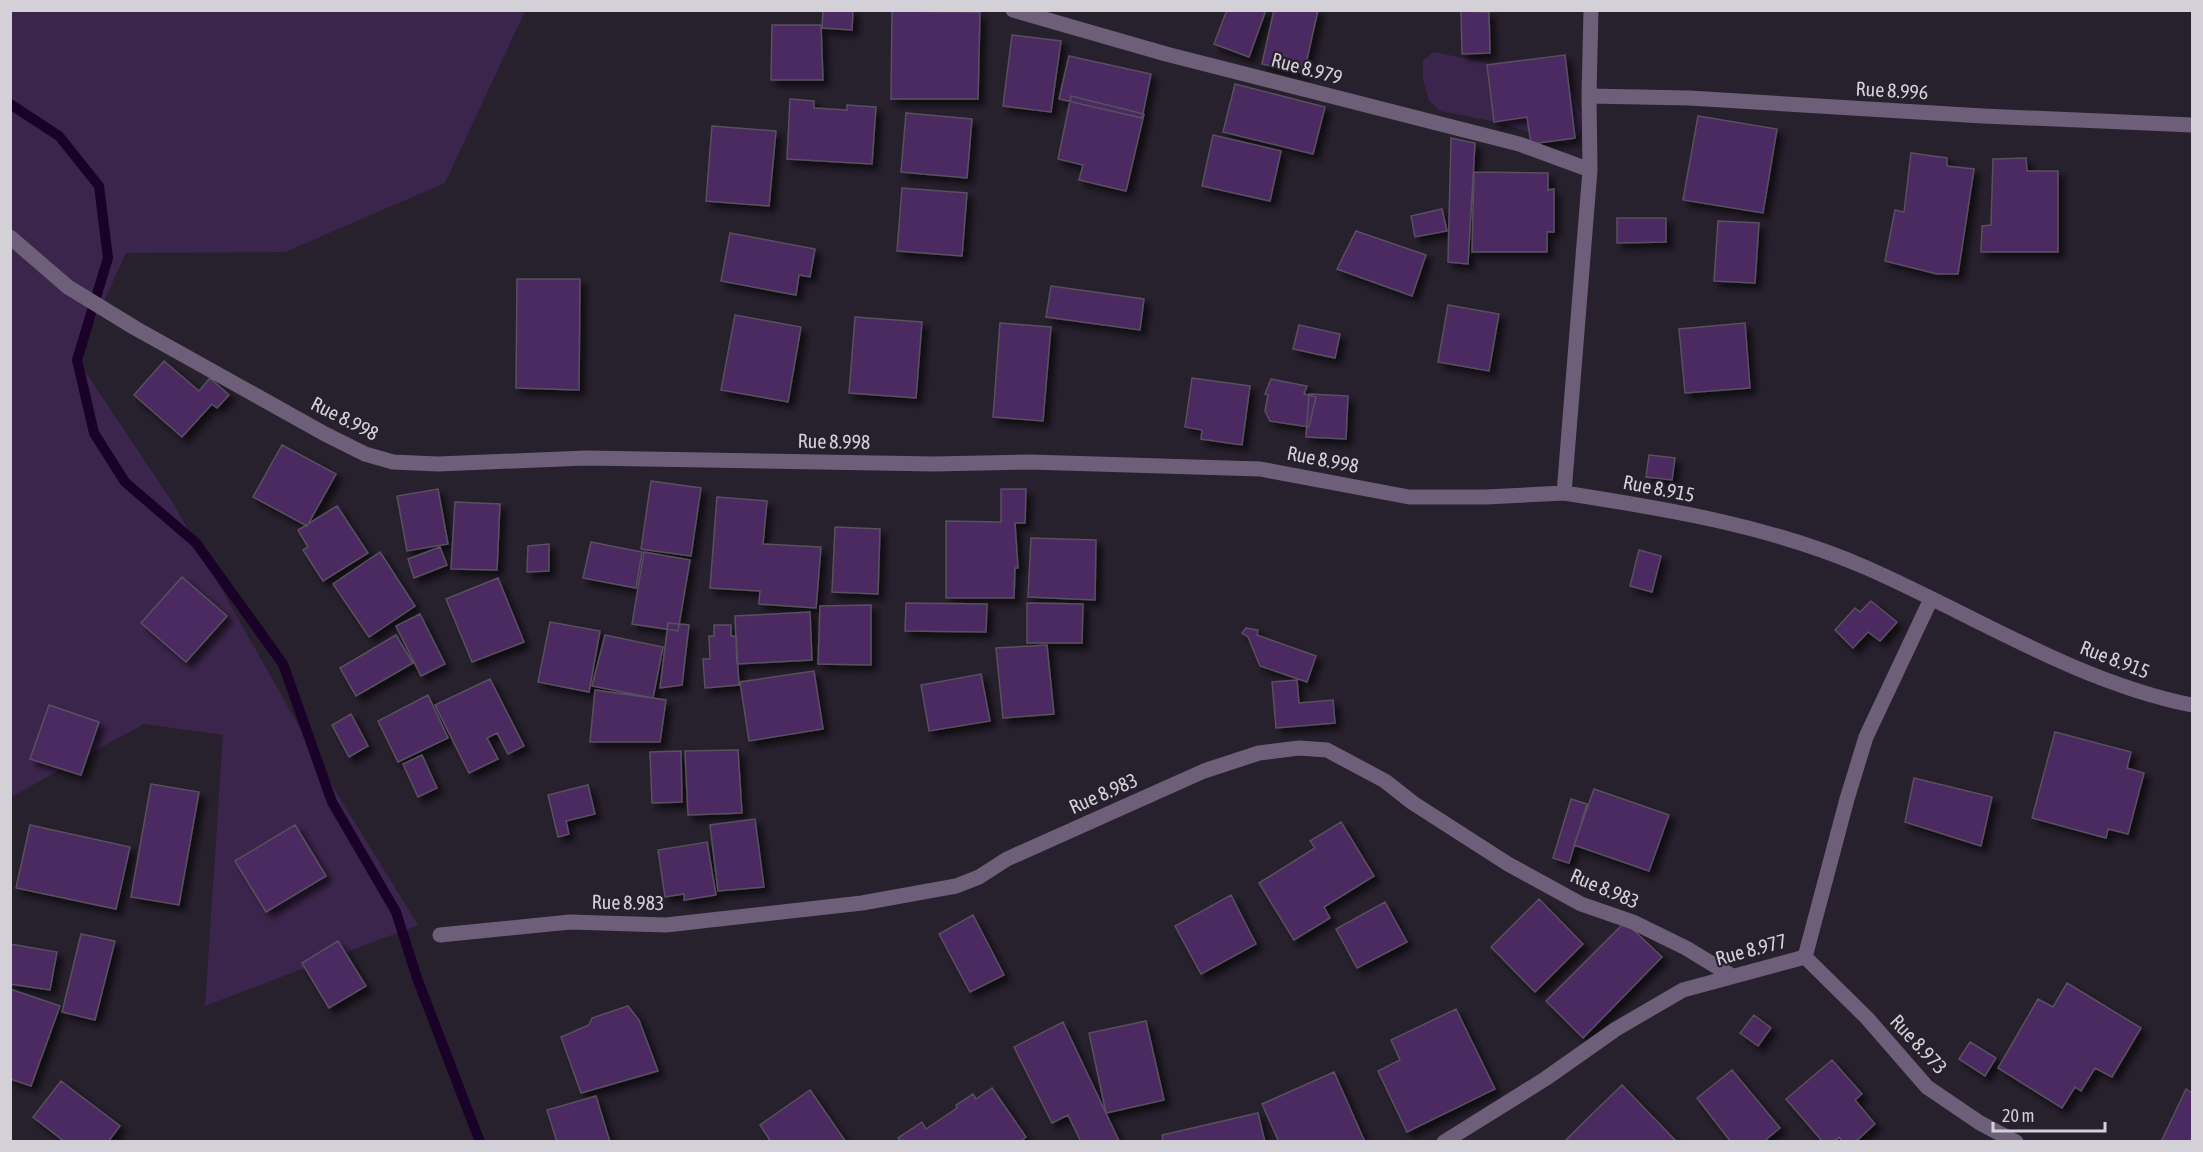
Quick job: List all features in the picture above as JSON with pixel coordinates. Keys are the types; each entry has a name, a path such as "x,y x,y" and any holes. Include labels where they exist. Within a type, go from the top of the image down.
{"street":[{"name":"Rue 8.979","path":"1013,10 1166,54 1519,144 1590,170"},
{"path":"1564,493 1590,170 1591,10"},
{"name":"Rue 8.996","path":"1589,96 1689,98 1983,116 2193,124"},
{"name":"Rue 8.998","path":"10,237 68,287 135,328 325,434 365,454 393,462 438,464 586,458 934,464 1030,462 1260,469 1409,497 1486,497 1564,493"},
{"name":"Rue 8.915","path":"1564,493 1660,507 1795,540 1867,568 2105,681 2164,699 2193,705"},
{"name":"Rue 8.977","path":"1444,1142 1545,1079 1625,1023 1683,990 1805,957 1866,737 1931,599"},
{"name":"Rue 8.983","path":"440,935 570,922 666,925 850,905 956,886 979,877 1007,859 1204,771 1259,753 1299,748 1327,750 1354,764 1385,781 1413,803 1508,864 1581,904 1633,922 1686,948 1732,976"},
{"name":"Rue 8.973","path":"1805,957 1867,1018 1928,1087 1980,1123 2016,1142"}],"shaded area":[{"path":"11,11 525,11 445,183 285,252 126,253 77,359 173,503 336,792 418,925 205,1006 223,735 144,724 11,797"},
{"path":"1434,52 1553,77 1574,95 1581,115 1580,133 1568,144 1497,122 1440,111 1429,101 1423,80 1423,60"}],"building":[{"path":"823,10 853,10 852,30 822,28"},
{"path":"1227,10 1266,10 1249,57 1214,44"},
{"path":"1274,10 1318,10 1304,73 1262,64"},
{"path":"892,11 980,12 978,99 891,99"},
{"path":"1461,11 1489,12 1490,53 1462,54"},
{"path":"772,25 821,25 823,80 771,80"},
{"path":"1012,35 1061,41 1051,112 1003,106"},
{"path":"1565,55 1575,138 1531,144 1527,117 1494,122 1487,65"},
{"path":"1069,56 1151,74 1142,118 1059,99"},
{"path":"1235,84 1325,107 1313,154 1223,132"},
{"path":"1071,96 1144,114 1126,191 1079,180 1083,165 1058,159"},
{"path":"790,99 814,101 814,108 847,110 847,105 876,107 872,164 787,159"},
{"path":"906,113 972,119 967,178 901,172"},
{"path":"1698,116 1777,129 1763,213 1683,200"},
{"path":"712,126 776,131 769,206 706,201"},
{"path":"1213,135 1281,151 1270,201 1202,186"},
{"path":"1451,138 1475,143 1468,264 1448,262"},
{"path":"1911,153 1947,158 1947,166 1974,169 1958,274 1937,274 1885,261 1895,210 1904,212"},
{"path":"2026,158 2027,171 2058,171 2058,252 1981,252 1982,226 1991,225 1993,159"},
{"path":"1474,172 1548,173 1548,190 1554,189 1554,232 1547,232 1547,252 1472,252"},
{"path":"902,188 967,193 962,256 897,251"},
{"path":"1442,209 1447,231 1415,237 1411,216"},
{"path":"1617,218 1666,218 1666,242 1617,243"},
{"path":"1718,221 1759,223 1755,283 1714,281"},
{"path":"1356,231 1426,255 1412,296 1337,269"},
{"path":"730,233 815,249 810,277 799,275 796,295 721,281"},
{"path":"517,279 580,279 579,390 516,388"},
{"path":"1051,286 1144,299 1140,330 1046,317"},
{"path":"1448,305 1499,314 1489,371 1438,362"},
{"path":"735,315 801,327 788,402 721,390"},
{"path":"855,317 922,322 916,398 849,393"},
{"path":"1000,323 1051,327 1043,421 993,417"},
{"path":"1745,323 1750,388 1685,393 1679,329"},
{"path":"1299,325 1340,334 1335,358 1293,349"},
{"path":"164,361 199,391 210,378 229,395 217,408 212,404 182,437 134,395"},
{"path":"1192,378 1250,386 1242,445 1201,439 1202,430 1185,427"},
{"path":"1271,379 1307,386 1304,394 1316,397 1309,427 1270,421 1265,411 1268,395 1265,394"},
{"path":"1309,394 1348,396 1346,439 1306,437"},
{"path":"282,445 336,474 307,526 253,497"},
{"path":"1649,455 1675,458 1672,480 1646,477"},
{"path":"651,481 701,488 691,556 641,549"},
{"path":"438,489 448,544 407,551 397,496"},
{"path":"1001,489 1026,489 1025,523 1015,523 1018,568 1015,568 1014,598 946,598 946,521 1001,522"},
{"path":"717,497 767,501 763,544 821,547 816,608 759,604 760,591 710,588"},
{"path":"455,502 500,504 497,570 451,569"},
{"path":"337,506 368,553 323,581 303,550 308,547 298,530"},
{"path":"835,527 880,529 878,594 832,592"},
{"path":"1031,538 1096,540 1095,600 1028,597"},
{"path":"591,542 642,552 636,588 583,578"},
{"path":"549,544 549,571 527,572 528,546"},
{"path":"440,547 447,565 414,578 408,559"},
{"path":"1639,550 1661,556 1652,592 1630,586"},
{"path":"380,552 415,606 369,637 333,584"},
{"path":"644,552 690,560 678,631 632,624"},
{"path":"182,577 227,616 186,662 141,623"},
{"path":"498,578 524,642 472,662 446,599"},
{"path":"1871,601 1897,622 1880,641 1868,632 1853,648 1835,630 1855,608 1860,612"},
{"path":"906,603 987,604 986,632 905,631"},
{"path":"1027,603 1083,604 1082,643 1027,643"},
{"path":"871,605 871,665 818,664 820,606"},
{"path":"810,612 812,660 737,664 735,616"},
{"path":"420,614 445,664 421,676 396,626"},
{"path":"550,622 600,631 589,692 538,682"},
{"path":"668,623 689,625 682,685 660,688"},
{"path":"714,625 731,625 731,636 736,636 739,685 705,688 703,659 710,659 709,636 714,636"},
{"path":"1246,628 1258,630 1257,635 1316,656 1307,682 1260,666 1248,637 1242,633"},
{"path":"396,635 413,663 356,696 340,668"},
{"path":"605,635 663,647 653,698 592,686"},
{"path":"1047,645 1054,714 1003,718 996,648"},
{"path":"814,671 823,729 749,741 740,682"},
{"path":"981,674 990,721 929,731 921,685"},
{"path":"490,679 524,746 508,754 497,733 487,738 498,759 469,773 435,705"},
{"path":"1297,680 1299,703 1333,700 1335,723 1276,728 1272,682"},
{"path":"595,690 666,700 660,742 590,742"},
{"path":"428,695 448,738 398,762 378,721"},
{"path":"49,705 99,722 81,775 30,759"},
{"path":"351,714 368,746 349,757 332,725"},
{"path":"2055,732 2131,752 2127,768 2144,773 2128,834 2108,829 2106,838 2032,818"},
{"path":"738,750 742,813 688,815 685,751"},
{"path":"681,751 682,802 652,803 650,752"},
{"path":"422,755 437,788 418,797 403,764"},
{"path":"1914,778 1992,797 1981,846 1905,822"},
{"path":"151,784 199,792 179,905 131,897"},
{"path":"588,785 595,814 566,821 569,834 558,837 548,795"},
{"path":"1594,789 1669,815 1649,871 1574,845"},
{"path":"1571,799 1587,804 1569,863 1553,858"},
{"path":"755,819 764,887 718,891 710,825"},
{"path":"1341,822 1374,876 1324,907 1330,918 1294,940 1259,883 1315,848 1310,841"},
{"path":"30,825 130,847 116,909 16,888"},
{"path":"295,825 326,876 266,912 235,861"},
{"path":"707,842 716,895 684,900 684,894 665,897 658,850"},
{"path":"1231,895 1256,944 1201,974 1175,926"},
{"path":"1539,899 1583,944 1535,992 1491,947"},
{"path":"1385,902 1407,942 1357,968 1336,929"},
{"path":"973,915 1004,975 970,992 939,934"},
{"path":"1625,922 1662,957 1583,1038 1546,1001"},
{"path":"81,934 115,941 95,1020 62,1012"},
{"path":"338,941 366,986 329,1008 302,963"},
{"path":"10,944 57,952 50,990 10,984"},
{"path":"2067,983 2141,1028 2112,1077 2095,1068 2081,1091 2075,1087 2062,1108 1998,1068 2038,999 2053,1007"},
{"path":"10,989 60,1006 31,1086 10,1079"},
{"path":"628,1006 639,1020 658,1071 581,1093 561,1037 589,1025 592,1018"},
{"path":"1456,1009 1495,1089 1407,1132 1378,1071 1400,1060 1391,1040"},
{"path":"1754,1015 1771,1028 1758,1046 1740,1033"},
{"path":"1146,1021 1164,1100 1106,1113 1089,1033"},
{"path":"1063,1022 1119,1141 1117,1142 1081,1142 1068,1115 1052,1123 1014,1047"},
{"path":"1970,1042 1996,1058 1985,1076 1959,1059"},
{"path":"1832,1060 1862,1094 1855,1100 1875,1124 1855,1142 1843,1142 1839,1137 1834,1142 1823,1142 1786,1099"},
{"path":"1732,1070 1780,1128 1763,1142 1731,1142 1697,1098"},
{"path":"1334,1072 1365,1142 1279,1142 1262,1104"},
{"path":"61,1081 120,1126 108,1142 65,1142 33,1117"},
{"path":"1622,1085 1676,1141 1564,1142 1588,1118"},
{"path":"992,1088 1026,1137 1019,1142 901,1142 898,1138 922,1122 926,1129 973,1094 976,1099"},
{"path":"2186,1089 2192,1093 2192,1142 2161,1142"},
{"path":"810,1090 846,1142 771,1142 760,1125"},
{"path":"596,1096 610,1142 557,1142 547,1110"},
{"path":"1258,1113 1265,1142 1163,1142 1162,1135"}],"waterway":[{"path":"10,104 59,136 99,186 108,258 77,360 94,433 125,482 196,543 283,664 332,802 396,912 417,978 480,1142"}]}
